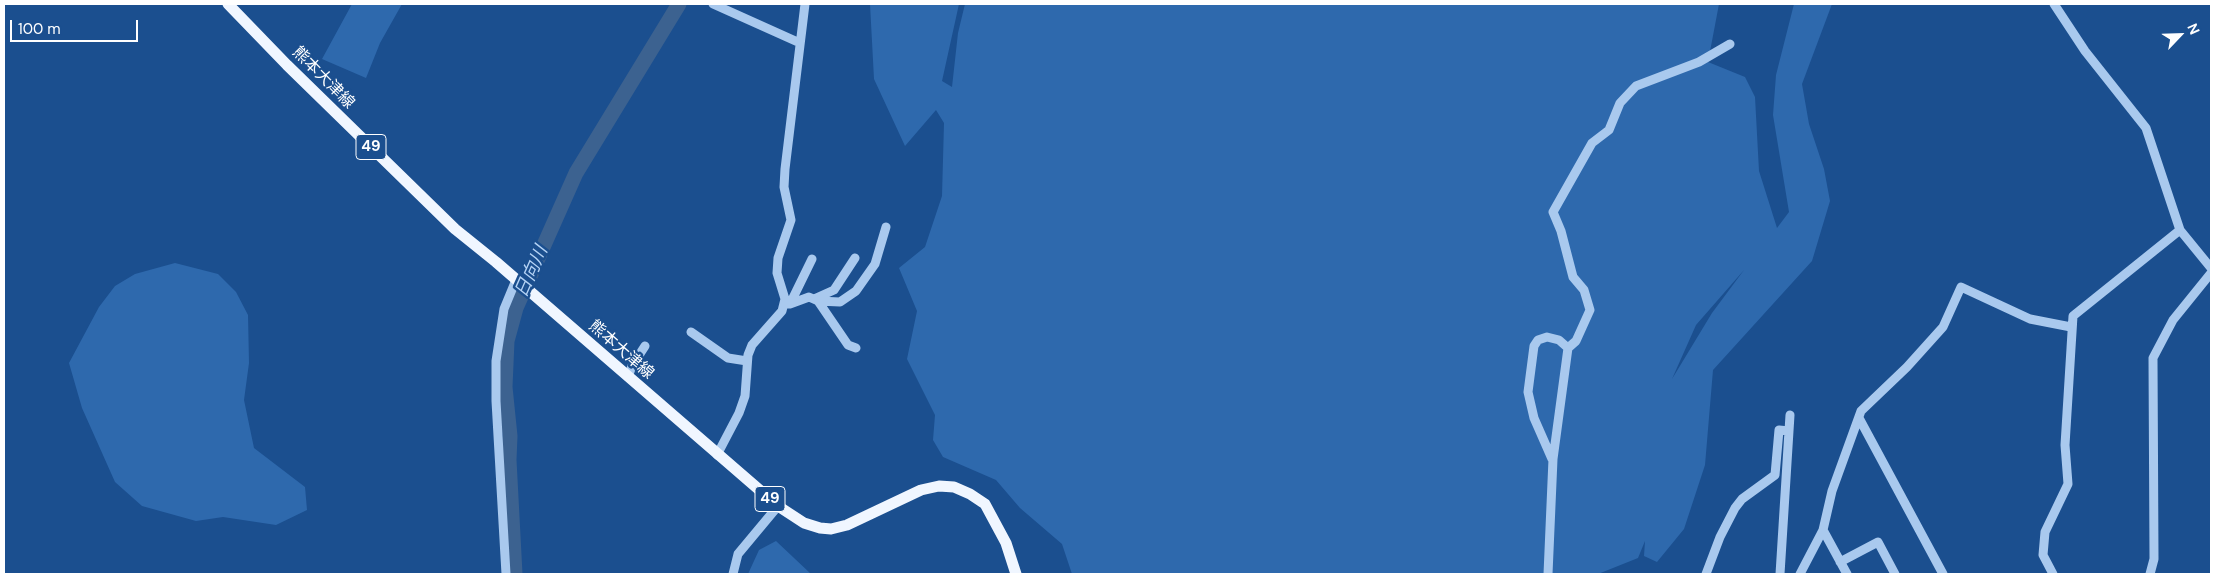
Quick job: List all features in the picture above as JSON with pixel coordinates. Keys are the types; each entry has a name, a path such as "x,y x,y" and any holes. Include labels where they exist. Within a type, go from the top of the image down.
{"main road":[{"name":"熊本大津線","path":"228,4 287,65 455,229 518,281 778,506 804,524 831,529 847,525 921,490 938,486 954,487 970,494 985,504 1006,543 1016,574"}],"street":[{"path":"713,4 730,7 800,43"},
{"path":"787,304 778,273 778,258 791,220 784,188 785,169 805,4"},
{"path":"2054,4 2085,51 2146,128 2156,152 2180,230 2211,268"},
{"path":"1548,574 1553,461 1568,348 1576,341 1590,310 1584,290 1573,277 1561,231 1552,212 1592,143 1609,130 1620,103 1636,86 1699,62 1730,44"},
{"path":"787,304 809,297 816,300 840,302 856,290 875,264 886,227"},
{"path":"2053,574 2043,555 2045,532 2068,484 2065,445 2073,316 2180,230"},
{"path":"816,300 834,290 855,258"},
{"path":"717,455 739,413 744,396 747,361 752,345 787,304 812,260"},
{"path":"2150,574 2154,559 2153,358 2173,320 2211,273"},
{"path":"506,574 496,401 496,361 504,309 518,281"},
{"path":"1800,574 1823,530 1832,491 1866,404 1907,367 1943,327 1961,287 2030,320 2071,327"},
{"path":"816,300 848,345 856,348"},
{"path":"691,332 728,358 747,361"},
{"path":"1553,461 1534,418 1528,392 1534,346 1538,340 1547,337 1559,340 1568,348"},
{"path":"628,377 632,366 646,346"},
{"path":"1780,574 1790,415"},
{"path":"1859,418 1943,574"},
{"path":"1706,574 1720,537 1735,508 1742,500 1775,474 1780,430 1789,430"},
{"path":"733,574 738,554 778,506"},
{"path":"1823,530 1847,574"},
{"path":"1840,562 1878,542 1895,574"}],"shaded area":[{"path":"352,4 402,4 380,43 366,78 322,59"},
{"path":"870,4 959,4 942,81 952,87 958,33 965,4 1719,4 1708,62 1745,77 1755,97 1759,171 1777,228 1789,212 1773,115 1776,75 1794,4 1832,4 1802,84 1809,124 1824,169 1830,201 1812,261 1713,370 1705,465 1684,529 1657,562 1644,556 1645,541 1638,558 1598,574 1072,574 1062,544 1020,508 996,480 943,457 933,440 935,415 907,359 917,311 899,268 925,247 942,196 944,123 936,110 905,146 874,79","holes":["1744,270 1712,313 1672,379 1696,325"]},
{"path":"175,263 218,274 236,292 248,315 249,363 244,400 254,448 305,487 307,510 276,525 223,517 196,521 142,506 115,482 82,408 69,363 99,307 115,286 135,274"},
{"path":"776,541 811,574 748,574 759,550"}],"waterway":[{"name":"日向川","path":"515,574 509,460 510,436 505,387 507,341 516,308 576,173 679,4"}]}
